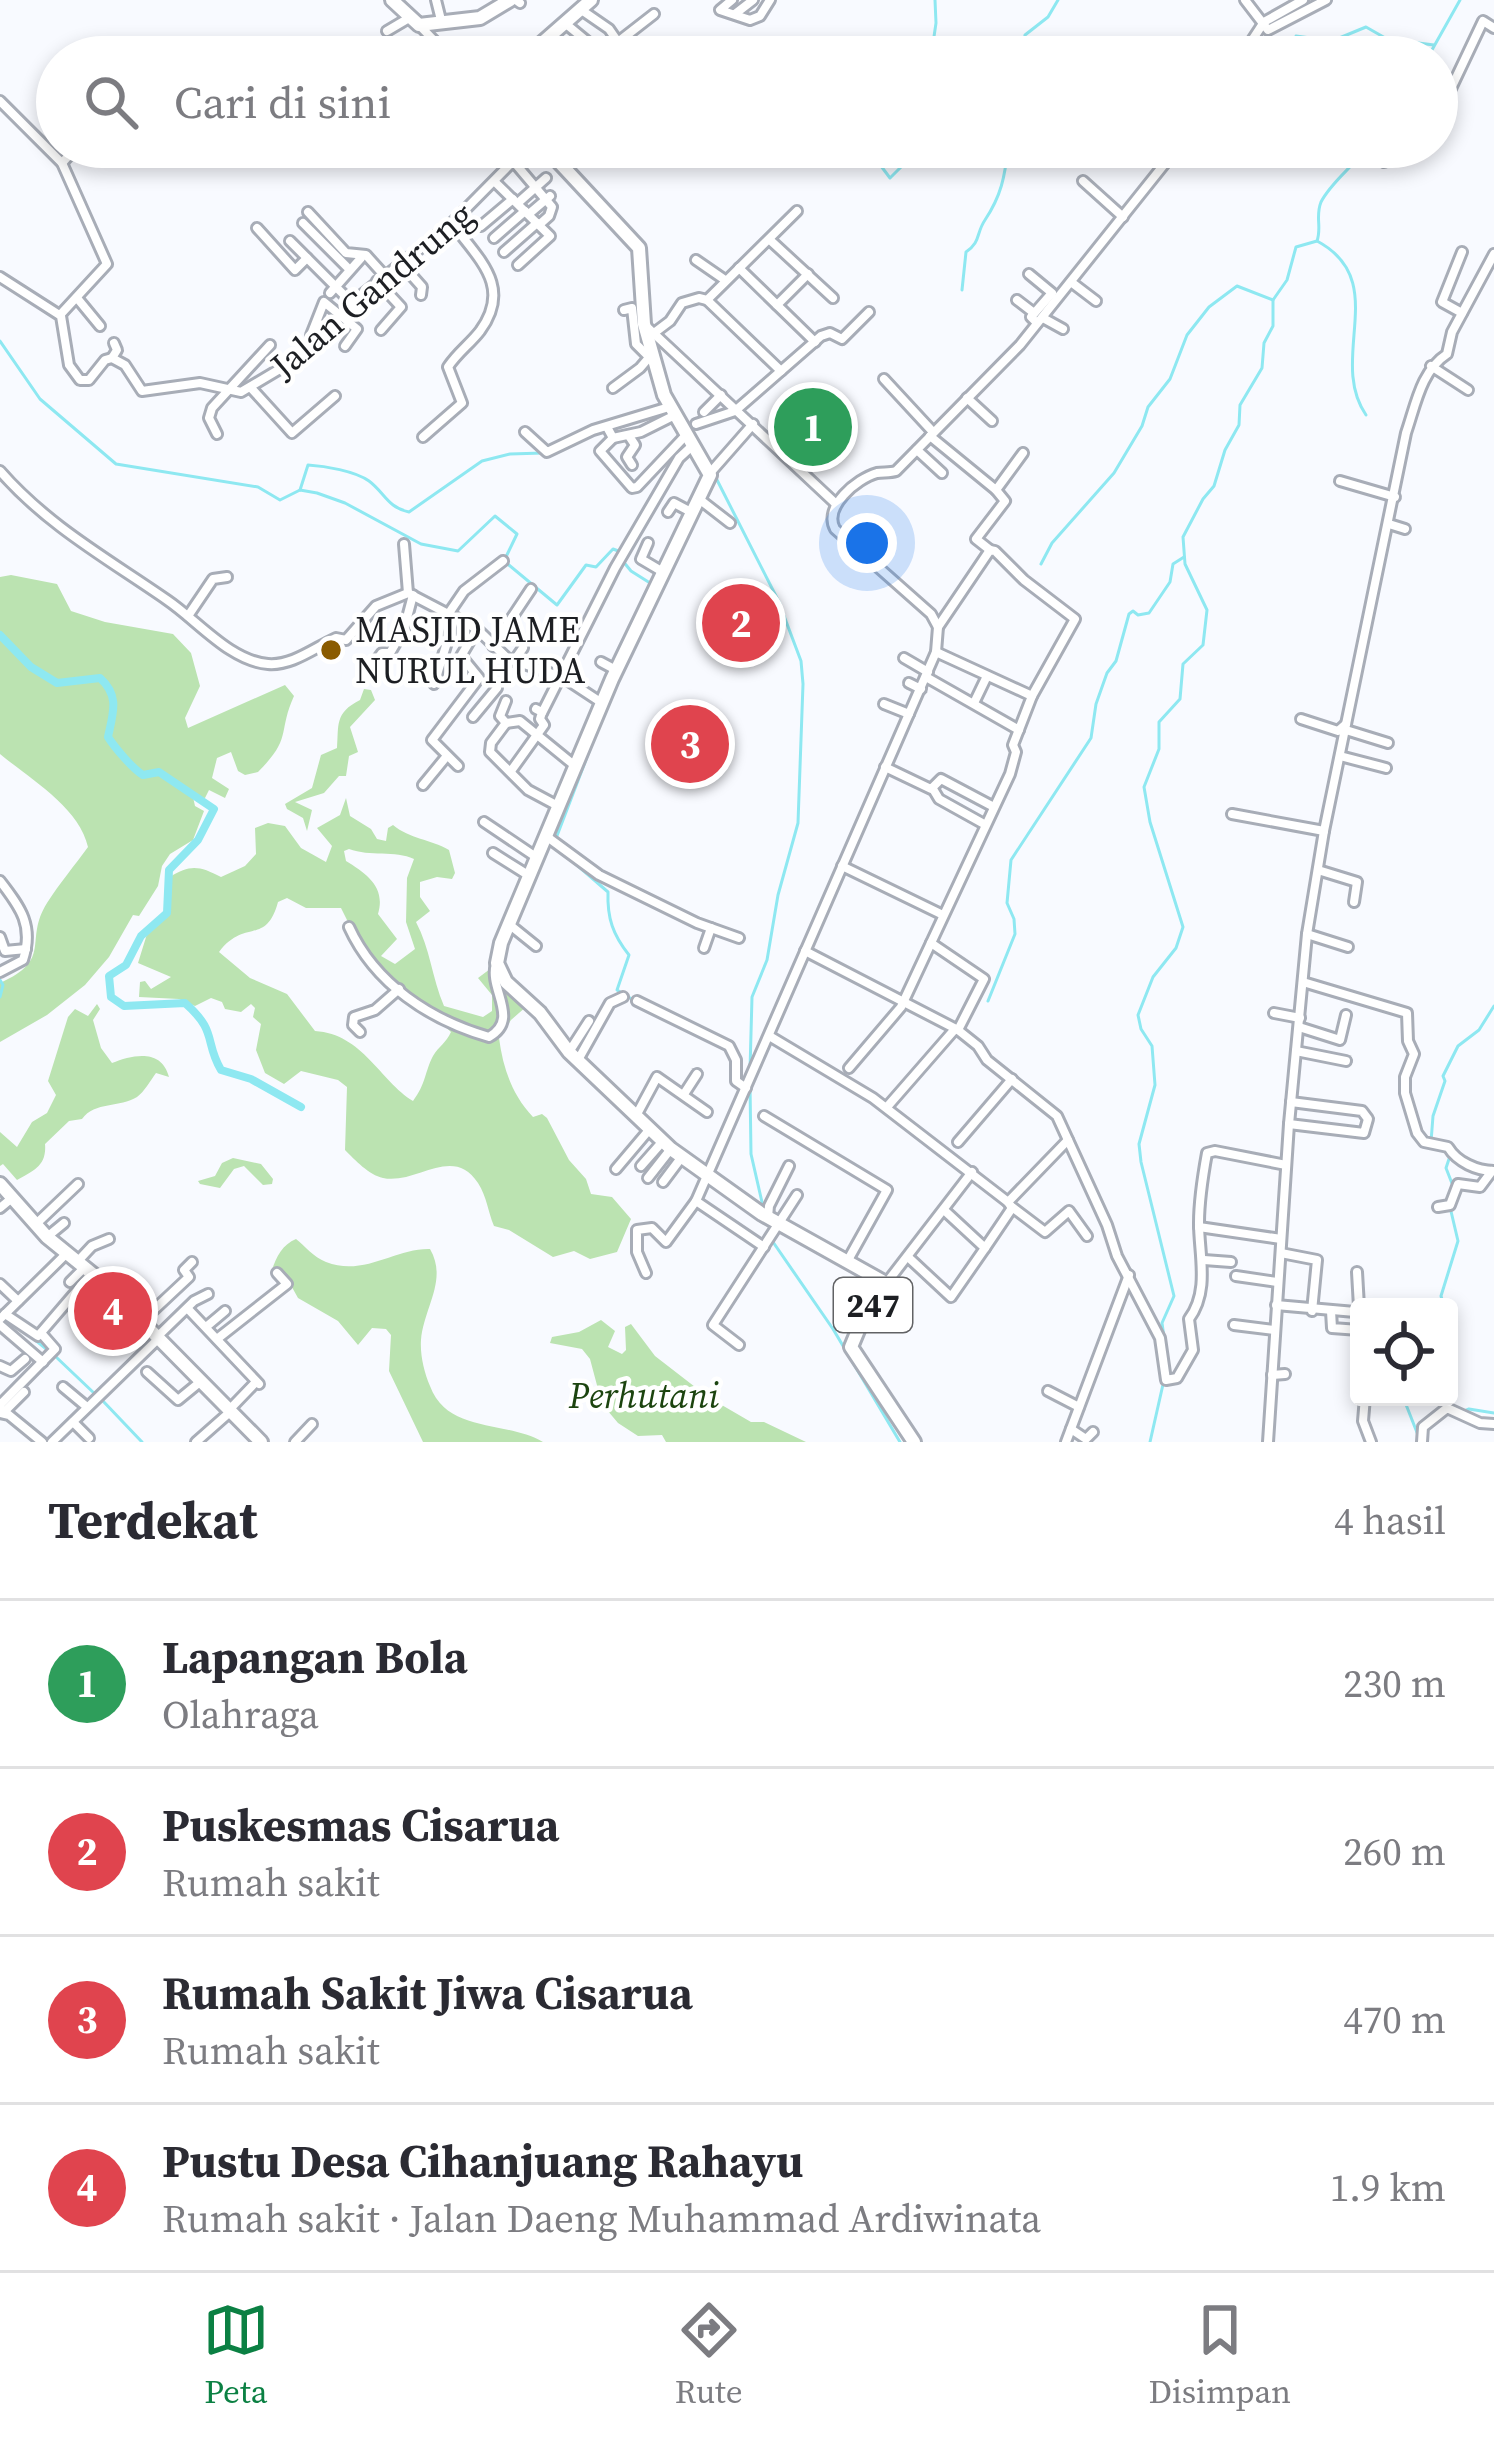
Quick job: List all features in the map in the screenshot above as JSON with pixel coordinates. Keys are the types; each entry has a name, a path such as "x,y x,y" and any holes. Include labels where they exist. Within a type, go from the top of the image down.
{"main road":[{"path":"396,1 415,21 480,18 515,3"},
{"path":"551,36 579,5"},
{"path":"497,963 616,670 711,471 692,434 671,412 651,355 637,243 565,168"},
{"name":"247","path":"497,963 506,982 540,1013 574,1056 672,1149 769,1218 848,1260 885,1286 851,1347 914,1442"},
{"path":"0,1184 47,1237 113,1292 261,1442"}],"street":[{"path":"732,0 720,10 750,20 760,16 771,0"},
{"path":"734,15 753,0 760,16"},
{"path":"1245,0 1268,30 1326,0"},
{"path":"1257,36 1264,22 1303,0"},
{"path":"440,1 441,20"},
{"path":"579,5 614,36"},
{"path":"626,36 654,14"},
{"path":"387,31 415,21 429,36"},
{"path":"1458,75 1484,21 1494,28"},
{"path":"566,24 581,36"},
{"path":"0,101 36,137"},
{"path":"60,314 107,265 64,168"},
{"name":"Jalan Gandrung","path":"112,358 125,365 142,391 200,383 227,392 252,388 305,354 352,303 452,224 508,168"},
{"path":"504,252 552,212 548,198 519,168"},
{"path":"938,627 909,592 835,529 830,518 835,503 870,477 895,472 1020,345 1162,168"},
{"path":"494,238 546,178"},
{"path":"1083,181 1123,217"},
{"path":"495,182 550,236 518,265"},
{"path":"481,226 548,198"},
{"path":"707,300 797,211"},
{"path":"308,212 344,251 361,258"},
{"path":"303,224 349,269"},
{"path":"423,437 462,403 448,367 478,333 494,300 490,271 452,224"},
{"path":"256,228 295,269 307,258"},
{"path":"770,240 833,298"},
{"path":"290,242 352,303"},
{"path":"1462,252 1442,302 1462,313"},
{"path":"1268,1442 1288,1124 1307,934 1324,831 1406,433 1431,366 1447,354 1462,313 1494,254"},
{"path":"333,289 366,256 401,307 381,330"},
{"path":"696,260 725,280"},
{"path":"405,261 408,272 420,283 421,295"},
{"path":"739,268 815,342"},
{"path":"777,305 808,274"},
{"path":"1029,274 1057,293"},
{"path":"0,277 60,314 69,365 80,380 88,380 112,358 117,348 114,343"},
{"path":"1071,282 1096,301"},
{"path":"76,298 100,326"},
{"path":"781,371 707,300 682,303 670,321 649,328 835,503"},
{"path":"1017,300 1037,318 1064,329"},
{"path":"311,335 324,302 357,329 345,346"},
{"path":"613,388 651,355 636,344 632,308 624,310"},
{"path":"671,412 628,436 613,438 601,452 623,481 637,488 692,434 736,410 815,342 830,333 842,339 869,312"},
{"path":"218,434 209,418 271,345"},
{"path":"259,362 285,367"},
{"path":"259,362 267,379"},
{"path":"1431,366 1468,391"},
{"path":"849,1068 904,1000 1010,774 1016,752 1012,746 1032,696 1075,619 976,538 1006,501 932,434 884,379"},
{"path":"252,388 292,433 335,396"},
{"path":"704,412 721,395"},
{"path":"967,398 992,421"},
{"path":"525,432 547,452 607,427 671,412"},
{"path":"711,471 753,424"},
{"path":"607,427 613,438"},
{"path":"511,771 539,735 544,725 539,711 692,434"},
{"path":"628,436 634,446 627,457 632,465"},
{"path":"917,450 942,473"},
{"path":"996,490 1022,453"},
{"path":"0,471 25,499 83,546 252,662 277,664 336,638 349,638 370,611 411,594 477,629 514,661 559,676 602,703"},
{"path":"1340,481 1395,496"},
{"path":"699,499 730,523"},
{"path":"668,512 676,503 692,513"},
{"path":"1389,524 1405,530"},
{"path":"648,543 641,559 663,572"},
{"path":"365,676 383,652 390,653 404,629 411,594 404,544"},
{"path":"646,1273 637,1252 637,1230 652,1228 666,1242 697,1201 921,689 936,652 938,627 990,550"},
{"path":"434,685 452,615 464,591 503,561"},
{"path":"188,616 212,579 227,577"},
{"path":"493,646 531,589"},
{"path":"473,717 495,690 461,656 477,629"},
{"path":"514,661 523,648"},
{"path":"936,652 1032,696"},
{"path":"904,658 1019,730"},
{"path":"601,662 616,670"},
{"path":"974,703 987,676"},
{"path":"458,766 432,744 433,737 479,678"},
{"path":"909,683 921,689"},
{"path":"506,700 500,716 506,723"},
{"path":"884,704 909,714"},
{"path":"1301,719 1338,731 1346,727 1388,743"},
{"path":"559,806 528,790 489,747 506,723 520,721 575,766"},
{"path":"1340,756 1386,768"},
{"path":"424,784 446,757"},
{"path":"885,766 933,789 938,799 984,824"},
{"path":"933,789 941,779 993,806"},
{"path":"1232,814 1324,831"},
{"path":"484,822 537,858"},
{"path":"546,836 599,875 739,938"},
{"path":"493,854 530,876"},
{"path":"842,866 944,915"},
{"path":"1318,870 1357,882 1354,902"},
{"path":"0,881 26,918 26,950 20,963 0,972"},
{"path":"509,924 536,946"},
{"path":"349,927 368,963 434,1017 489,1037 500,1029 504,1018 494,974 497,963"},
{"path":"704,948 711,928"},
{"path":"1307,934 1348,947"},
{"path":"0,937 5,951 26,950"},
{"path":"886,1107 956,1029 984,980 931,943"},
{"path":"805,952 956,1029 1055,1112 1160,1338 1163,1376 1171,1380 1177,1378 1193,1350 1189,1319 1198,1306 1204,1260 1199,1227 1206,1157 1210,1151 1286,1165"},
{"path":"1303,982 1408,1013 1408,1041 1414,1054 1405,1093 1417,1133 1428,1144 1448,1147 1480,1171 1493,1171"},
{"path":"360,1032 353,1025 354,1017 375,1010 399,989"},
{"path":"574,1056 611,1002 623,998"},
{"path":"637,1001 729,1046 736,1060 736,1081 748,1083"},
{"path":"1274,1013 1340,1040 1346,1015"},
{"path":"574,1056 589,1021"},
{"path":"771,1036 886,1107 1045,1232 1069,1210 1088,1236"},
{"path":"1296,1051 1346,1061"},
{"path":"684,1094 698,1074"},
{"path":"636,1115 658,1077 707,1112"},
{"path":"958,1142 1012,1079"},
{"path":"1288,1124 1364,1133 1368,1119 1362,1112 1291,1102"},
{"path":"764,1116 887,1190 848,1260"},
{"path":"616,1169 650,1129"},
{"path":"908,1257 952,1297 1010,1204 1068,1140"},
{"path":"641,1166 672,1149"},
{"path":"649,1178 672,1149"},
{"path":"663,1182 672,1149"},
{"path":"739,1345 713,1326 768,1242 769,1206 789,1166"},
{"path":"1438,1207 1450,1205 1458,1184 1480,1186 1493,1171"},
{"path":"885,1286 972,1172"},
{"path":"36,1224 78,1184"},
{"path":"769,1218 797,1195"},
{"path":"0,1208 12,1198"},
{"path":"697,1201 768,1242"},
{"path":"944,1210 986,1248"},
{"path":"47,1237 64,1222"},
{"path":"1199,1227 1281,1239"},
{"path":"70,1282 92,1246 109,1239"},
{"path":"1280,1253 1317,1260 1312,1311"},
{"path":"1204,1260 1231,1262"},
{"path":"142,1322 189,1277 184,1270 192,1262"},
{"path":"2,1320 18,1301 81,1263"},
{"path":"2,1320 30,1334 40,1333 66,1307 81,1263"},
{"path":"1357,1272 1358,1298"},
{"path":"217,1340 287,1284 277,1273"},
{"path":"1066,1442 1129,1275"},
{"path":"1236,1276 1277,1282"},
{"path":"0,1284 18,1301"},
{"path":"94,1311 113,1292"},
{"path":"52,1442 208,1294"},
{"path":"104,1323 125,1304"},
{"path":"1276,1305 1350,1312"},
{"path":"188,1309 257,1383 196,1442"},
{"path":"206,1327 224,1311"},
{"path":"1330,1311 1331,1327 1350,1329"},
{"path":"2,1320 43,1362"},
{"path":"1234,1325 1274,1330"},
{"path":"1,1409 56,1348 40,1333"},
{"path":"0,1366 11,1371 25,1359"},
{"path":"147,1372 178,1400 201,1381"},
{"path":"1272,1375 1285,1374"},
{"path":"63,1387 87,1407"},
{"path":"1048,1391 1079,1407"},
{"path":"1,1409 24,1392"},
{"path":"1364,1406 1363,1421 1371,1442"},
{"path":"1422,1442 1423,1427 1448,1408 1480,1423 1494,1424"},
{"path":"1,1409 42,1442"},
{"path":"72,1422 89,1438"},
{"path":"295,1442 312,1424"},
{"path":"1071,1429 1086,1439 1093,1432"}],"green space":[{"path":"807,386 855,434 819,469 772,420"},
{"path":"0,577 57,584 71,611 173,634 191,653 200,686 185,718 188,728 285,685 294,696 280,743 258,772 245,775 238,771 231,752 217,758 212,778 229,789 225,798 209,790 205,798 193,797 195,806 204,811 193,840 170,854 158,886 139,916 133,915 109,957 85,985 47,1015 0,1042 0,983 27,966 40,916 88,847 64,807 0,754"},
{"path":"364,689 371,690 375,700 350,727 358,752 349,756 346,776 339,776 324,793 295,802 312,810 307,831 303,818 285,804 312,788 321,755 337,748 342,715 360,700"},
{"path":"346,798 350,816 371,829 377,839 386,841 393,825 449,850 455,873 452,879 420,882 420,897 430,911 416,922 444,1006 483,1017 492,1011 492,995 478,978 490,969 527,1006 499,1038 510,1080 533,1117 542,1114 547,1118 591,1194 612,1197 631,1219 617,1252 590,1259 574,1251 553,1257 494,1226 478,1183 457,1167 396,1179 367,1170 345,1150 347,1087 338,1080 301,1071 284,1084 265,1073 256,1050 261,1024 253,1017 251,1004 241,1012 225,1009 222,1002 211,998 195,1006 179,999 139,997 140,982 151,989 171,977 138,963 147,934 170,902 170,877 195,868 221,877 245,866 256,854 255,828 268,823 285,826 301,848 326,862 332,846 317,828 340,815","holes":["344,851 414,859 407,878 406,922 415,949 395,964 381,956 397,939 378,914 377,889 346,861","287,898 306,908 341,908 357,940 354,950 369,960 368,970 381,978 390,976 451,1032 433,1056 413,1101 346,1040 315,1031 287,994 250,978 219,952 238,936 267,924 278,902"]},
{"path":"97,1004 100,1009 93,1020 101,1048 112,1063 146,1056 160,1062 169,1077 156,1073 137,1097 69,1121 45,1144 38,1167 17,1180 0,1166 0,1132 17,1147 32,1122 47,1113 56,1095 48,1081 68,1017 75,1009 88,1016"},
{"path":"233,1158 261,1164 272,1184 263,1185 244,1166 234,1169 220,1188 200,1184"},
{"name":"Perhutani","path":"296,1239 317,1257 340,1266 430,1249 437,1272 421,1352 439,1401 464,1419 543,1442 423,1442 389,1371 391,1335 386,1329 372,1328 358,1345 338,1321 298,1298 288,1280 276,1277 272,1270 278,1256"},
{"name":"Perhutani","path":"601,1320 615,1331 608,1347 622,1354 626,1350 625,1327 631,1324 655,1356 708,1397 751,1422 764,1422 806,1442 666,1442 662,1435 638,1436 602,1404 590,1359 582,1349 550,1343 552,1337 579,1332"}],"waterway":[{"path":"934,36 935,0"},
{"path":"1025,36 1048,17 1058,0"},
{"path":"1440,36 1460,0"},
{"path":"1344,36 1366,27 1382,36"},
{"path":"882,168 890,178 900,168"},
{"path":"962,290 966,252 999,194 1005,168"},
{"path":"1167,1359 1162,1323 1174,1296 1141,1162 1139,1144 1155,1085 1152,1046 1138,1015 1153,977 1176,948 1183,927 1150,822 1144,787 1159,749 1159,722 1180,699 1183,664 1203,645 1207,610 1185,564 1183,537 1214,486 1239,425 1240,405 1262,368 1264,343 1273,326 1273,300 1287,280 1296,247 1317,241 1321,202 1349,168"},
{"path":"1317,241 1339,258 1351,277 1355,299 1352,369 1366,415"},
{"path":"1041,564 1052,543 1114,473 1148,407 1170,379 1187,335 1209,307 1237,286 1273,300"},
{"path":"0,341 40,399 116,464 258,487 280,500 300,490 317,493 421,544 458,551 495,516 517,534 504,561 557,605 586,565 596,567 613,549 621,552"},
{"path":"300,490 308,465 331,468 363,477 391,503 409,512 482,461 543,453"},
{"path":"714,474 780,604 778,600 801,661 803,684 798,823 778,895 767,960 752,997 750,1070"},
{"path":"988,1001 1015,934 1007,903 1011,860 1091,738 1096,704 1116,661 1129,614 1149,613 1170,582 1173,564 1184,557"},
{"path":"622,560 650,583"},
{"path":"0,635 31,667 57,683 100,678 113,698 108,737 124,758 143,775 159,772 214,809 198,840 169,870 167,913 141,936 126,965 109,976 111,997 124,1006 185,1003 206,1029 221,1070 251,1079 301,1107"},
{"path":"555,841 603,715"},
{"path":"563,853 608,892 612,926 629,955 617,990 635,1001"},
{"path":"0,980 0,997"},
{"path":"1431,1142 1443,1076 1458,1046 1479,1030 1494,1006"},
{"path":"750,1085 751,1154 764,1211"},
{"path":"1450,1156 1446,1168 1453,1186"},
{"path":"1442,1298 1458,1241 1450,1207"},
{"path":"773,1242 833,1329 900,1442"},
{"path":"29,1335 50,1352"},
{"path":"55,1356 95,1394"},
{"path":"1150,1442 1164,1380"},
{"path":"102,1400 142,1442"},
{"path":"1407,1406 1418,1435"},
{"path":"1462,1412 1494,1413"}],"place":[{"name":"Lapangan Bola","path":"813,427"},
{"name":"Puskesmas Cisarua","path":"741,623"},
{"name":"MASJID JAME NURUL HUDA","path":"331,650"},
{"name":"Rumah Sakit Jiwa Cisarua","path":"690,744"},
{"name":"Pustu Desa Cihanjuang Rahayu","path":"113,1311"}]}
